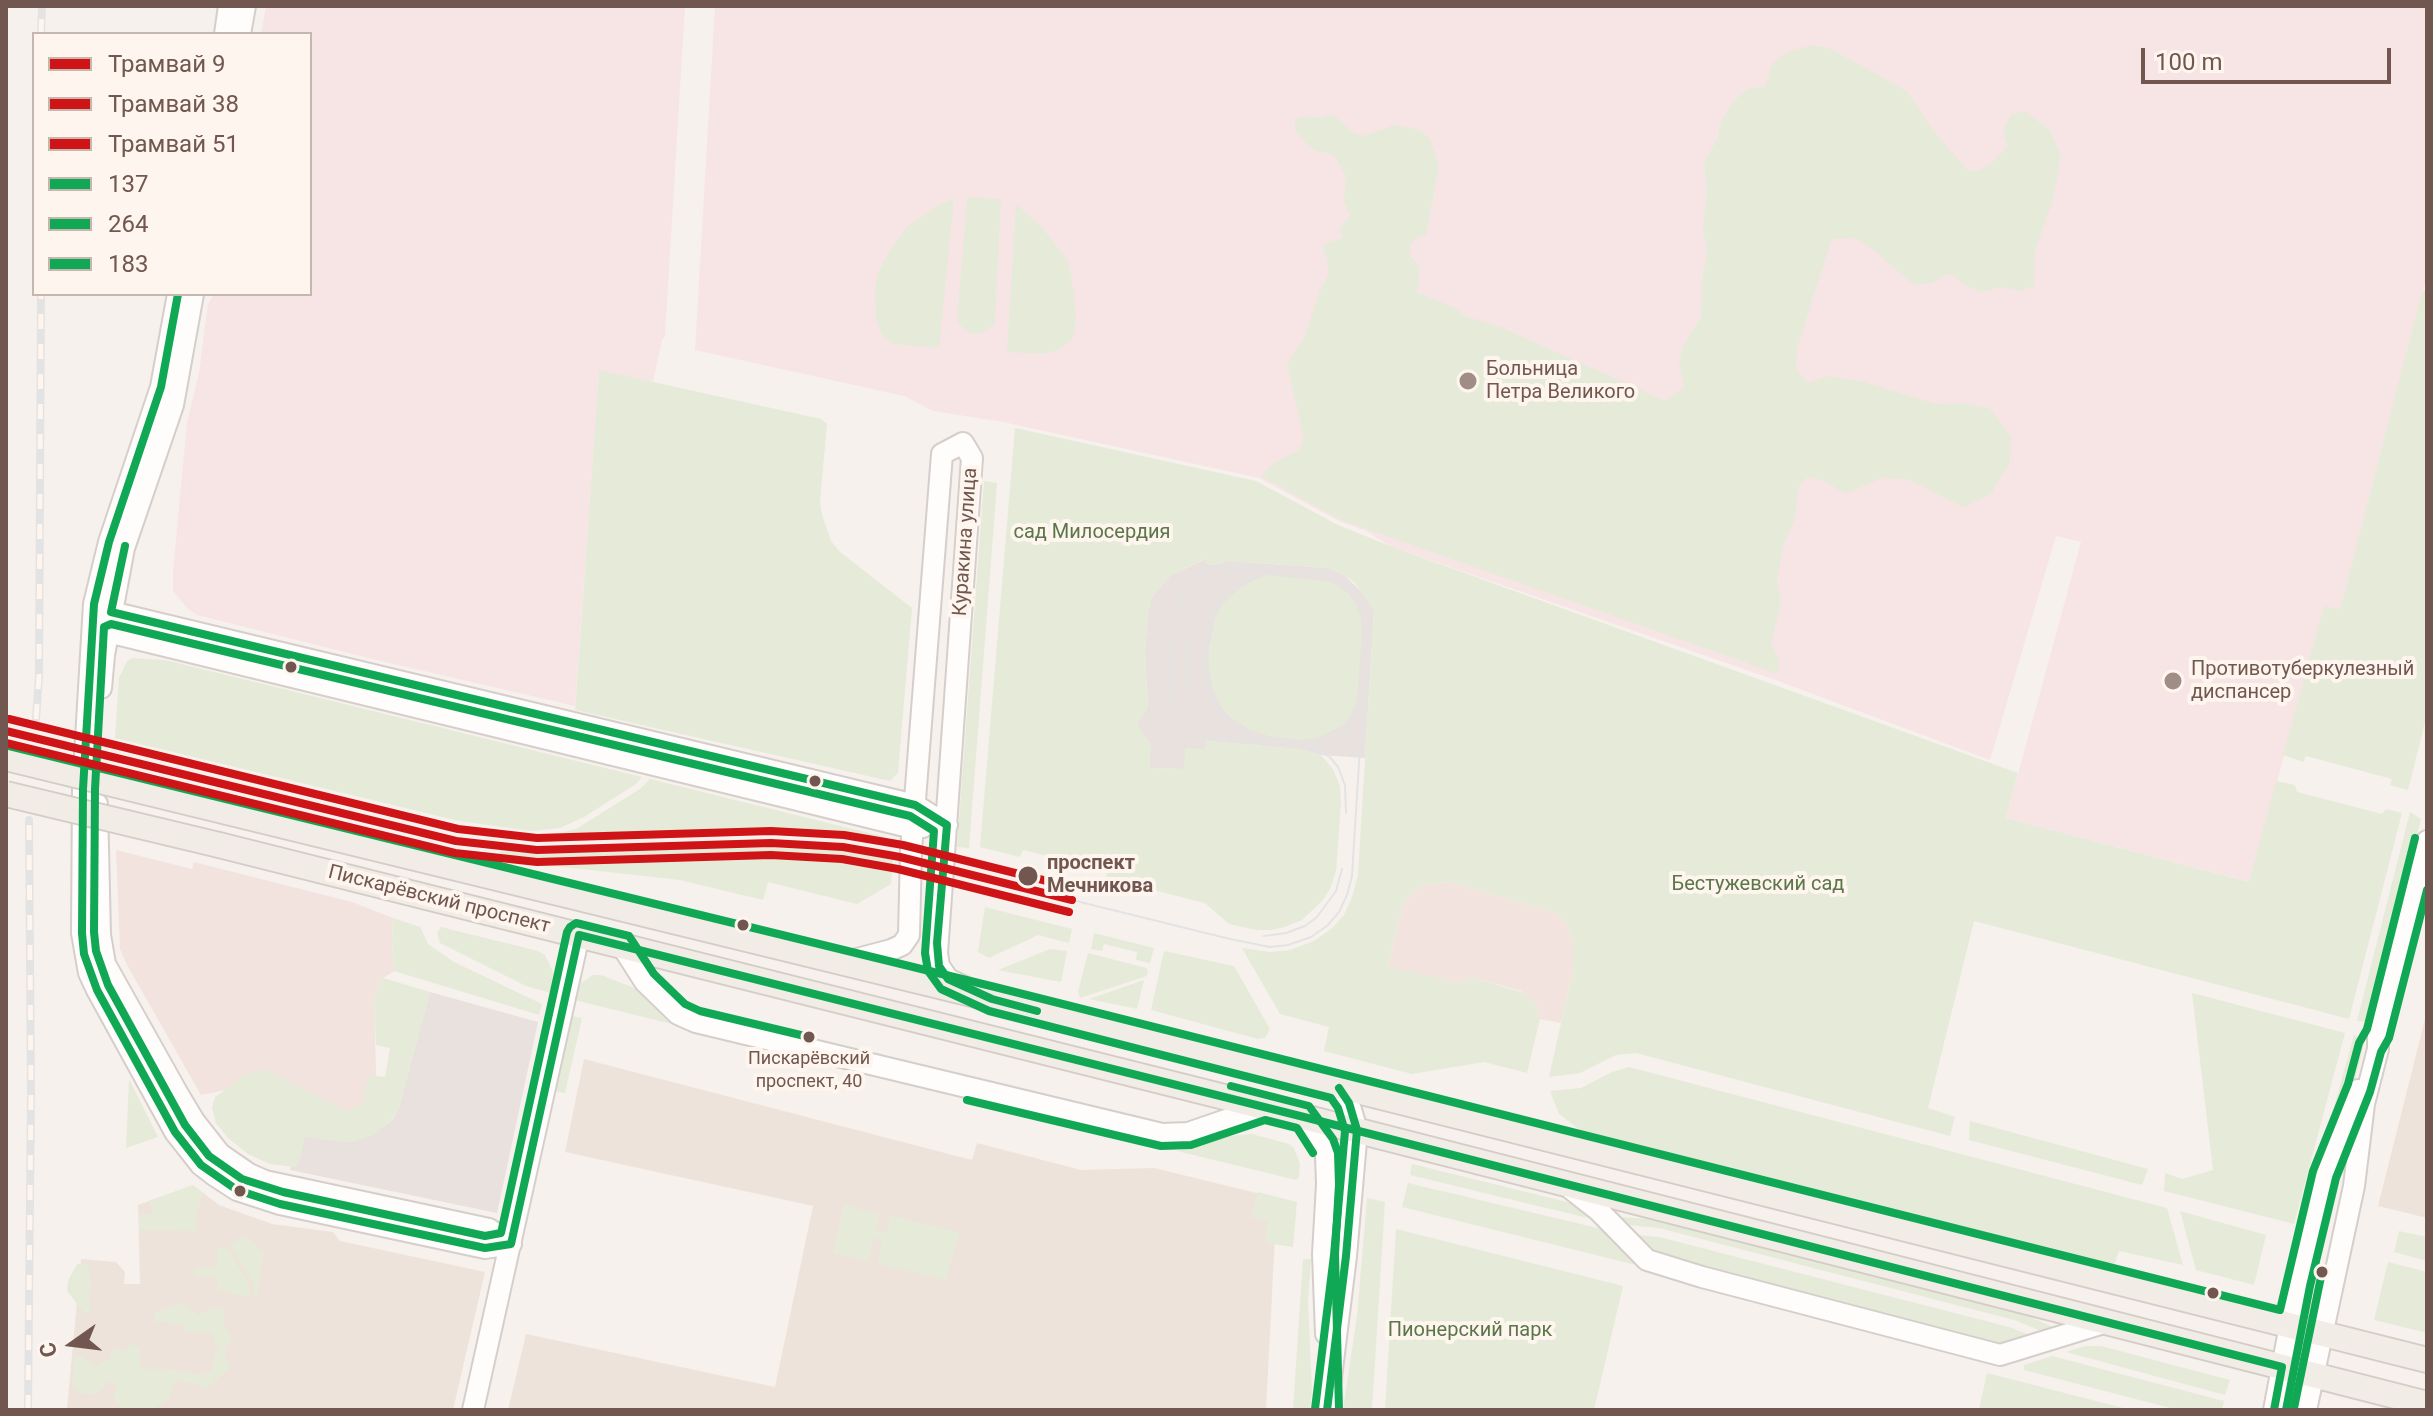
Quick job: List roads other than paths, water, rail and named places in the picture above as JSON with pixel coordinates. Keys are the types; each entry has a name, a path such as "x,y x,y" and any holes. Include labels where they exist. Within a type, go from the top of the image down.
{"main road":[{"name":"Пискарёвский проспект","path":"6,758 992,999 2427,1360"},
{"name":"Пискарёвский проспект","path":"6,794 1357,1130 2427,1404"}],"street":[{"path":"225,32 229,6"},
{"path":"240,32 245,6"},
{"path":"104,621 100,573 161,387 178,296"},
{"path":"193,296 173,405 124,548 104,621 83,789 84,954 97,990 175,1132 207,1170 237,1190 255,1197 485,1248 511,1244"},
{"name":"Куракина улица","path":"842,963 891,950 902,945 909,935 913,828 942,454 963,443 972,458 937,943 939,966 948,979 992,999"},
{"path":"104,621 915,805 947,825"},
{"path":"104,621 913,828 947,825"},
{"path":"2306,1410 2354,1186 2364,1104 2378,1049 2378,1034 2427,841"},
{"path":"473,1410 579,935"},
{"path":"622,946 645,982 678,1014 696,1022 1162,1134 1188,1133 1264,1107"},
{"path":"2274,1410 2289,1325 2325,1174 2359,1088 2370,1047 2378,1034"},
{"path":"1327,1402 1346,1256 1357,1130 1349,1103 1338,1087"},
{"path":"1304,1117 1318,1135 1326,1155 1323,1254 1327,1402"},
{"path":"1563,1183 1598,1210 1647,1260 2000,1355 2107,1322"}],"tram line":[{"path":"1072,900 1270,947 1311,937 1328,925 1347,895 1352,876 1367,634 1366,616 1360,599 1351,587 1327,574 1230,566 1201,574 1188,584 1180,597 1175,614 1169,680 1175,710 1194,731 1208,737 1318,744 1345,732 1355,719 1362,700"},
{"path":"1226,735 1208,724 1190,692 1187,672 1190,628 1195,607 1208,589 1219,579 1240,571"},
{"path":"1256,737 1229,722 1217,708 1208,691 1205,650 1212,615 1221,601 1233,588 1269,572"},
{"name":"51","path":"9,719 458,829 537,838 771,831 844,835 903,845 1075,888"},
{"name":"9","path":"6,731 456,841 537,850 771,843 843,847 900,857 1072,900"},
{"name":"38","path":"6,743 455,853 537,862 771,855 842,859 898,869 1069,912"},
{"path":"1305,746 1329,756 1338,767 1345,785 1346,813"},
{"path":"1264,936 1286,933 1305,926 1317,917 1336,891 1342,869"},
{"path":"1027,879 1089,894"}],"railway":[{"path":"41,32 42,6"},
{"path":"36,719 39,676 41,296"},
{"path":"28,1410 31,1094 29,820"}],"place":[{"name":"Больница Петра Великого","path":"1468,381"},
{"name":"Противотуберкулезный диспансер","path":"2173,681"},
{"name":"проспект Мечникова","path":"1028,876"},
{"name":"Пискарёвский проспект, 40","path":"809,1037"}],"park label":[{"name":"сад Милосердия","path":"1092,533"},
{"name":"Бестужевский сад","path":"1758,885"},
{"name":"Пионерский парк","path":"1470,1331"}]}
